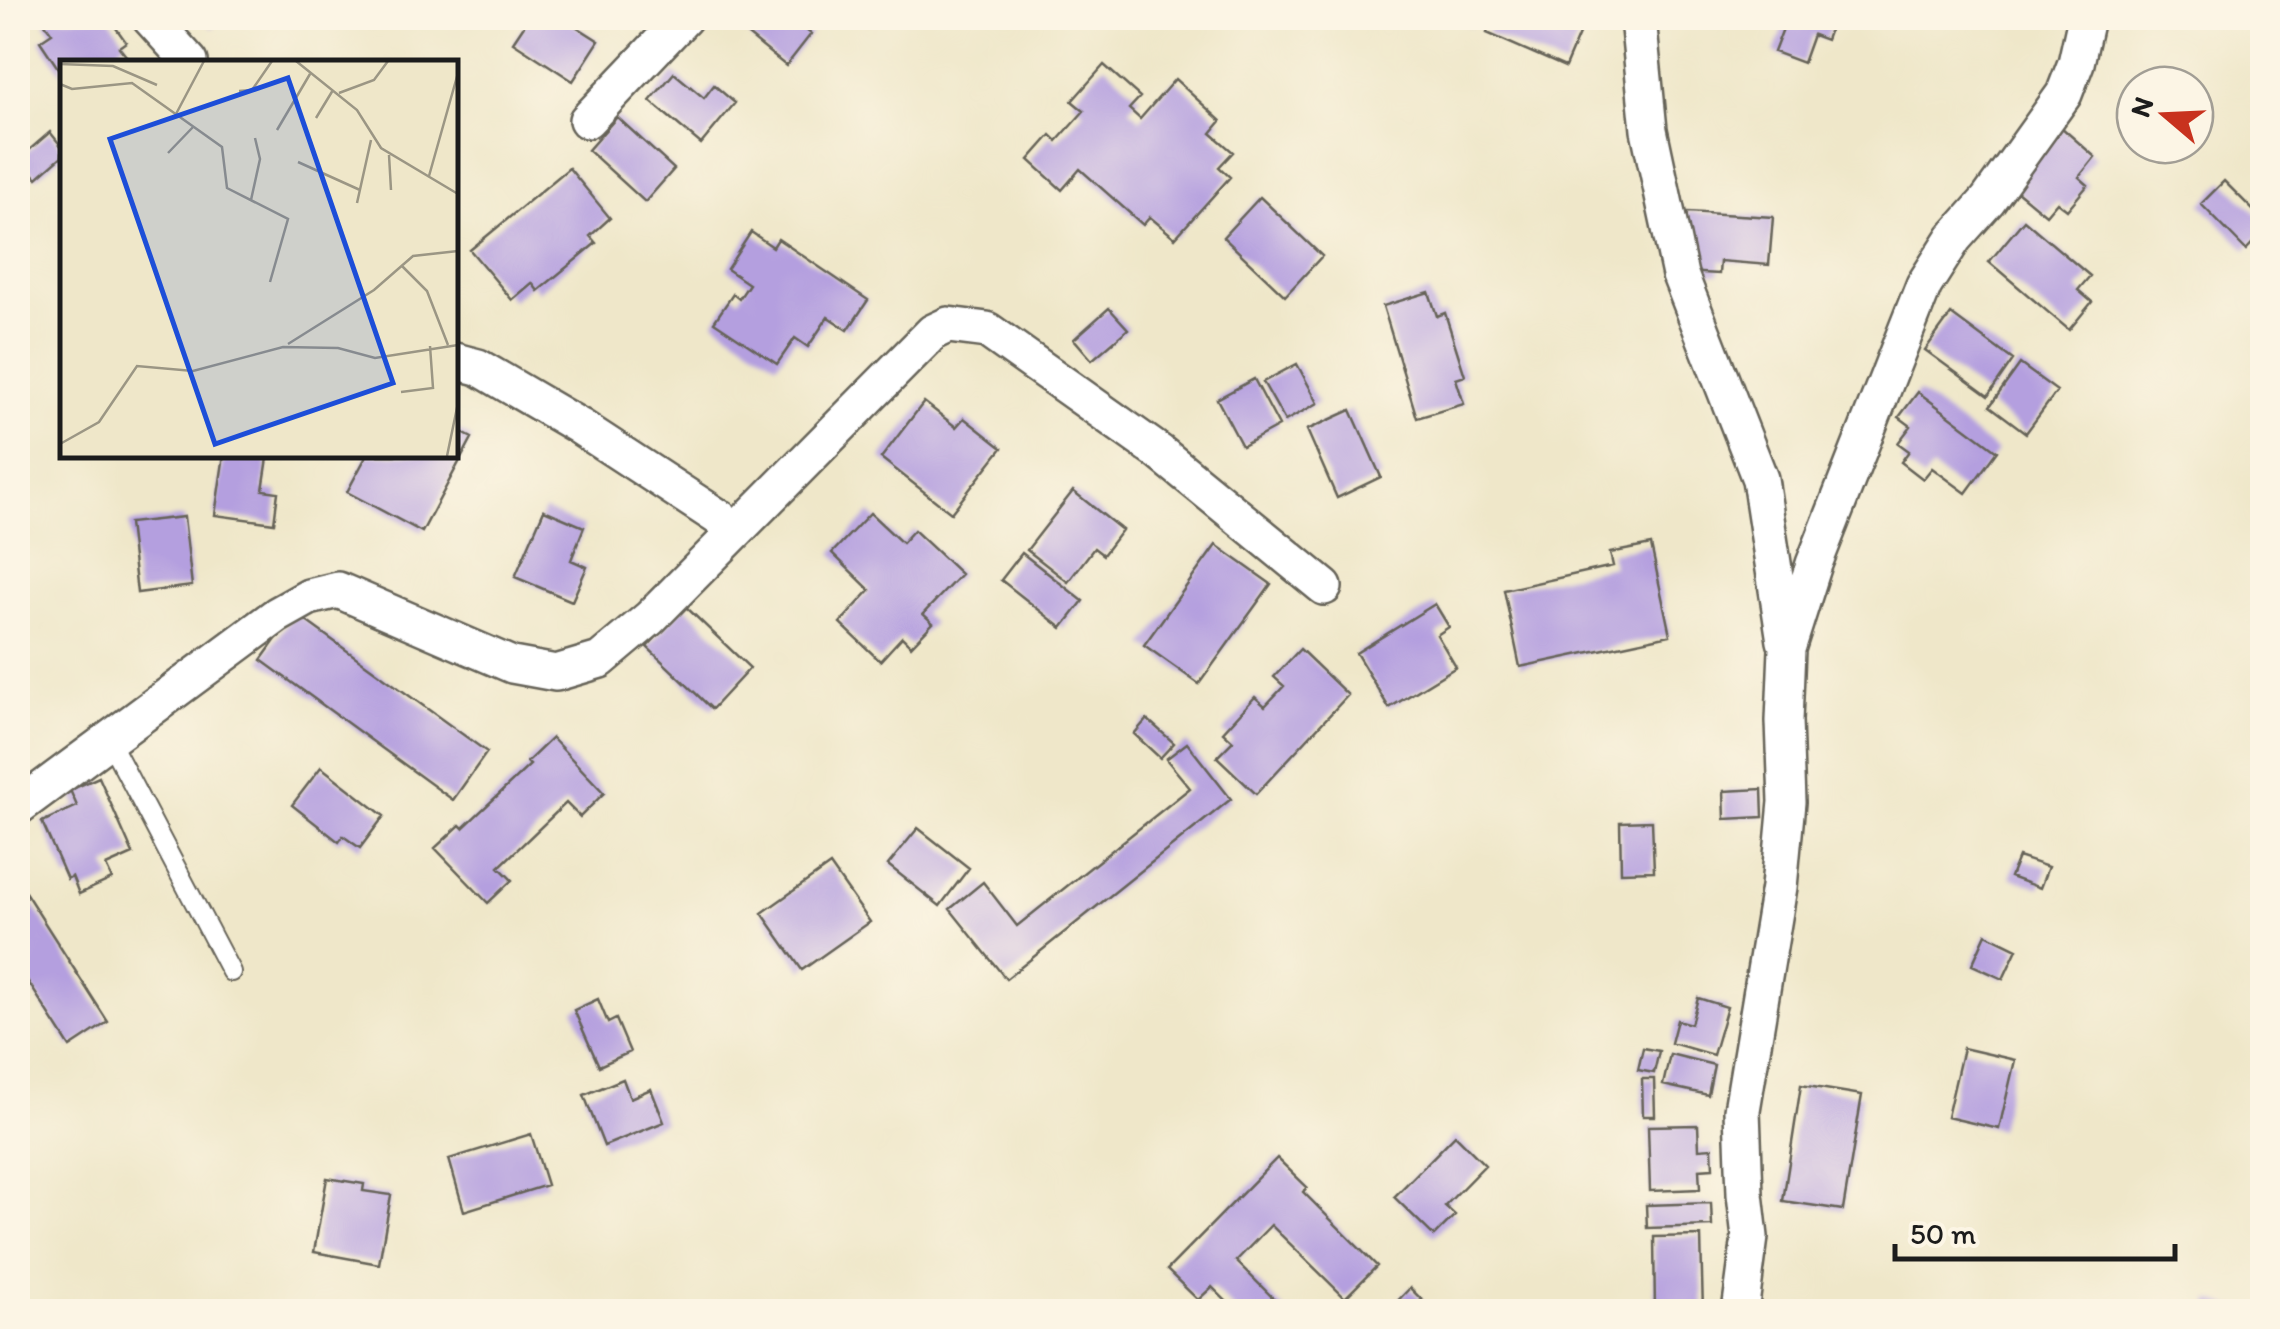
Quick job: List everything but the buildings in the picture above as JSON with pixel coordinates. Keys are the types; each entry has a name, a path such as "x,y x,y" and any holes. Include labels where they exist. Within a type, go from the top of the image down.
{"street":[{"path":"150,18 188,60"},
{"path":"586,120 684,18"},
{"path":"1638,18 1649,130 1680,275 1760,479 1786,648 1787,802 1779,887 1742,1110 1750,1237 1740,1312"},
{"path":"1786,648 1814,564 1924,285 1954,238 1988,200 2064,94 2086,18"},
{"path":"18,807 277,615 309,598 338,590 512,665 556,673 600,660 650,618 933,332 948,325 987,330 1159,452 1324,587"},
{"path":"458,362 478,367 579,426 736,528"}],"lane":[{"path":"108,738 231,972"}]}
